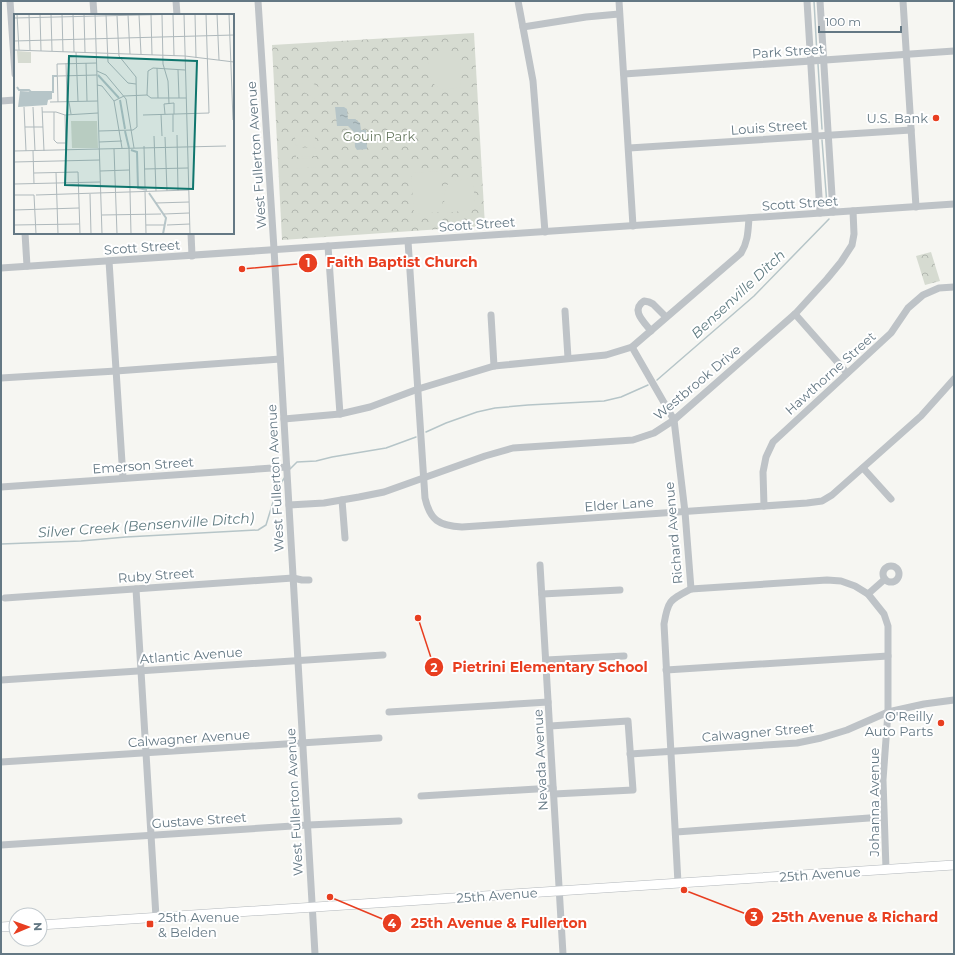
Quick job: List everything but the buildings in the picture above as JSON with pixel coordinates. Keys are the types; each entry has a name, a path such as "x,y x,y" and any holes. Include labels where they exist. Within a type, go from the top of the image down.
{"main road":[{"name":"25th Avenue","path":"48,924 954,865"}],"street":[{"path":"10,1 14,59"},
{"path":"93,1 94,14"},
{"path":"176,1 177,14"},
{"name":"West Fullerton Avenue","path":"258,1 294,578 315,954"},
{"path":"518,1 533,81 545,232"},
{"path":"619,1 633,226"},
{"path":"807,1 820,213"},
{"path":"820,1 833,212"},
{"path":"903,1 916,207"},
{"path":"524,27 586,17 619,14"},
{"name":"Park Street","path":"624,74 954,51"},
{"path":"1,101 14,100"},
{"name":"Louis Street","path":"629,148 911,130"},
{"name":"Scott Street","path":"1,268 954,204"},
{"name":"Westbrook Drive","path":"289,505 324,503 384,492 485,456 513,448 633,440 654,433 674,420 794,314 827,279 851,248 854,240 853,211"},
{"path":"284,419 340,414 370,407 418,389 494,366 606,355 632,347 741,253 748,240 749,218"},
{"path":"25,234 27,266"},
{"path":"190,234 192,256"},
{"name":"Elder Lane","path":"408,241 425,498 429,512 433,518 450,526 478,526 685,512 807,503 822,500 832,495 921,416 954,379"},
{"path":"328,246 340,414"},
{"path":"109,261 123,478"},
{"name":"Hawthorne Street","path":"764,506 762,472 766,457 773,442 891,333 908,308 923,294 939,288 954,287"},
{"path":"651,331 638,316 638,311 644,301 652,303 666,317"},
{"path":"565,311 568,358"},
{"path":"794,314 847,373"},
{"path":"491,315 494,366"},
{"name":"Richard Avenue","path":"632,347 674,420 685,512 691,589 677,596 669,604 664,624 678,883"},
{"path":"1,378 116,371 280,358"},
{"name":"Emerson Street","path":"1,487 287,467"},
{"path":"863,468 890,499"},
{"path":"342,500 345,538"},
{"name":"Nevada Avenue","path":"540,565 563,954"},
{"name":"Ruby Street","path":"5,598 294,578 309,580"},
{"path":"691,589 827,580 848,583 868,594 885,579"},
{"path":"136,589 156,917"},
{"path":"542,594 620,590"},
{"name":"Johanna Avenue","path":"868,594 884,614 888,626 888,712 883,780 883,818 886,869"},
{"name":"Atlantic Avenue","path":"1,680 383,655"},
{"path":"546,660 624,656"},
{"path":"666,670 888,656"},
{"name":"Calwagner Street","path":"630,754 797,743 821,738 847,730 888,712 954,700"},
{"path":"389,712 548,702"},
{"path":"421,796 553,791 633,790 628,721 550,726"},
{"name":"Calwagner Avenue","path":"1,762 379,738"},
{"path":"676,832 883,818"},
{"name":"Gustave Street","path":"1,845 308,825 399,821"}],"green space":[{"name":"Gouin Park","path":"474,33 485,226 282,240 272,45"},
{"path":"429,54 456,54 460,57 461,87 442,89 434,84 430,74"},
{"path":"305,79 322,89 316,99 299,89"},
{"path":"315,136 315,145 296,146 295,137"},
{"path":"315,147 316,156 296,157 296,148"},
{"path":"316,158 316,167 297,169 296,159"},
{"path":"441,171 443,212 414,214 411,173"},
{"path":"473,178 475,206 470,210 445,213 444,197 447,185 455,181"},
{"path":"931,252 940,281 925,285 916,256"}],"water":[{"path":"335,107 344,107 347,109 348,119 355,119 360,123 361,130 366,130 367,149 357,150 355,147 354,132 348,126 337,126"}],"waterway":[{"name":"Bensenville Ditch","path":"814,1 817,55"},
{"name":"Bensenville Ditch","path":"818,64 822,129"},
{"name":"Bensenville Ditch","path":"822,140 827,205"},
{"name":"Bensenville Ditch","path":"657,380 754,296 829,219"},
{"name":"Bensenville Ditch","path":"426,432 477,412 495,408 604,401 621,397 648,385"},
{"name":"Silver Creek (Bensenville Ditch)","path":"290,469 297,462 316,461 386,448 416,437"},
{"name":"Silver Creek (Bensenville Ditch)","path":"1,544 81,541 126,537 258,530 266,525 277,489 285,477"}],"place":[{"name":"U.S. Bank","path":"936,118"},
{"name":"Faith Baptist Church","path":"242,269"},
{"name":"Pietrini Elementary School","path":"418,618"},
{"name":"O'Reilly Auto Parts","path":"941,723"},
{"name":"25th Avenue & Richard","path":"684,890"},
{"name":"25th Avenue & Fullerton","path":"330,897"},
{"name":"25th Avenue & Belden","path":"150,924"}]}
